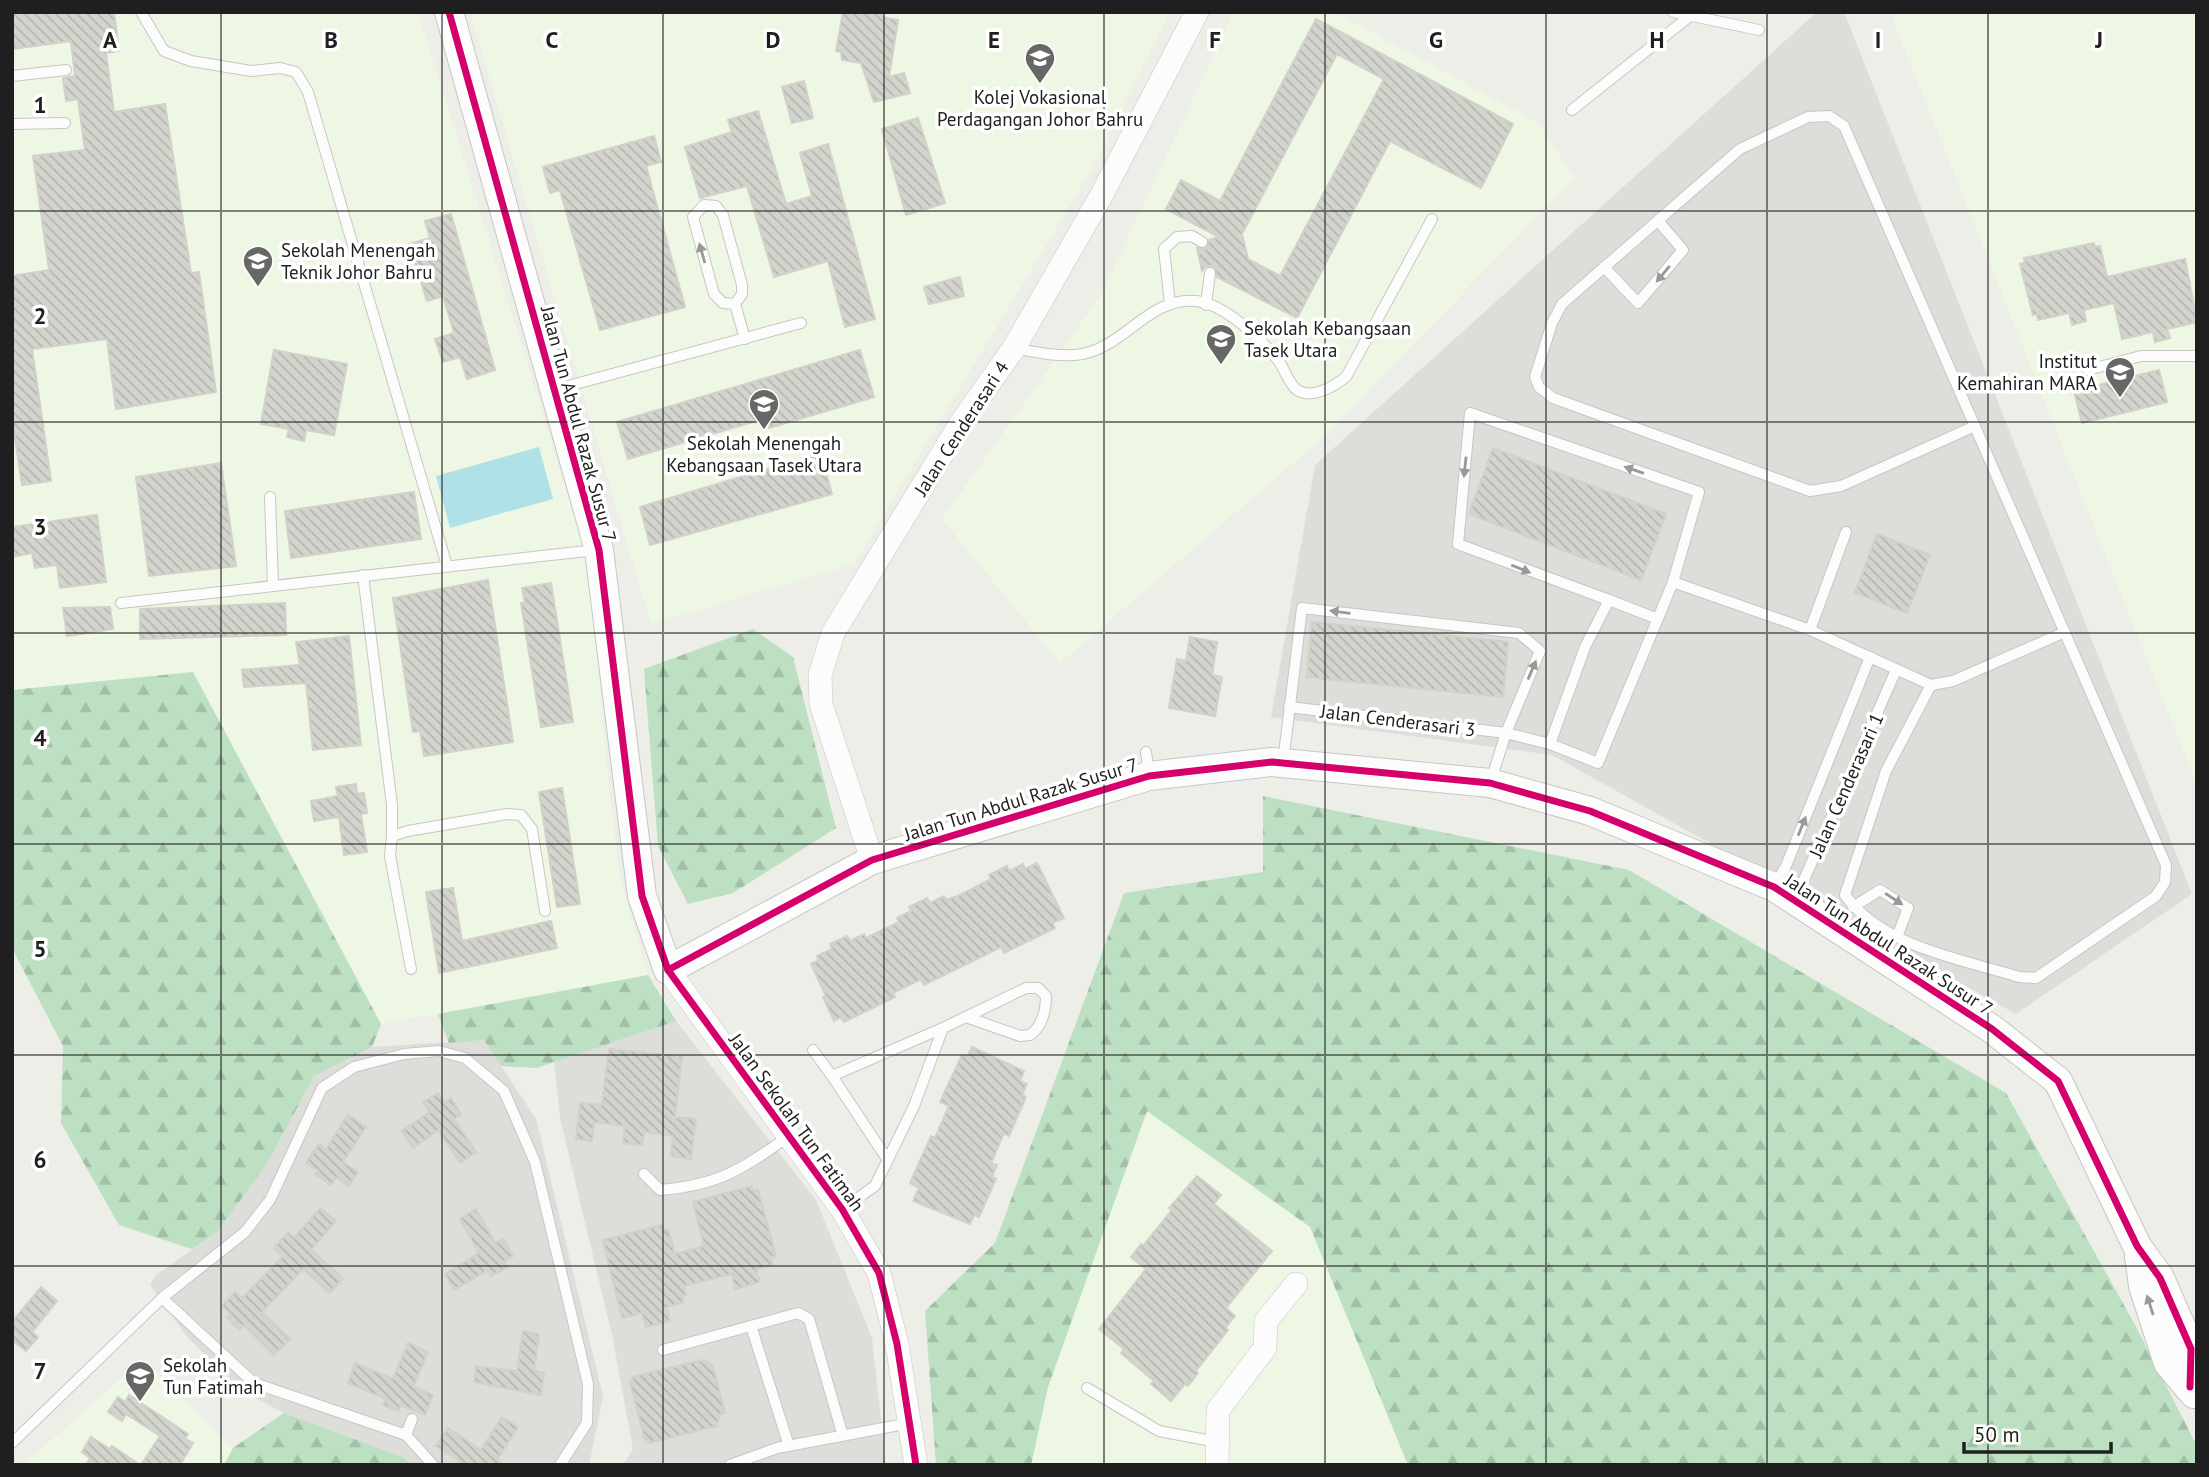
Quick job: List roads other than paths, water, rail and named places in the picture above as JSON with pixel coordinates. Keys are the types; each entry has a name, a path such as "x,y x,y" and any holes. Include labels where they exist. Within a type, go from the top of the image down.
{"street":[{"name":"Jalan Tun Abdul Razak Susur 7","path":"449,12 599,550 642,896 668,970 872,860 1148,764 1269,762 1490,783 1590,811 1784,893 1992,1029 2058,1081 2137,1246 2143,1286 2185,1352"},
{"name":"Jalan Cenderasari 4","path":"872,860 821,704 820,675 833,633 961,423 1014,348 1101,196 1197,12"},
{"name":"Jalan Sekolah Tun Fatimah","path":"668,970 842,1209 879,1273 897,1344 916,1465"},
{"path":"1217,1454 1218,1410 1265,1348 1266,1321 1296,1284"},
{"path":"2185,1352 2193,1392"}],"lane":[{"path":"141,12 164,51 191,61 251,71 280,68 296,72 308,92 447,566"},
{"path":"1673,12 1759,30"},
{"path":"1572,110 1690,16"},
{"path":"12,76 66,70"},
{"path":"1931,685 1881,783 1847,881 1845,895 1853,907 1897,937 2019,977 2036,978 2156,895 2165,882 2166,864 1975,426 1844,127 1829,116 1808,117 1740,149 1562,304 1552,323 1535,377 1539,387 1553,398 1810,491 1841,486 1975,426"},
{"path":"12,124 65,123"},
{"path":"736,304 723,303 714,294 693,217 698,207 705,204 716,206 723,215 743,285 742,294 736,304 744,339"},
{"path":"1014,348 1054,355 1084,354 1102,346 1170,304 1197,301 1257,335 1297,390 1311,394 1329,388 1346,377 1432,219"},
{"path":"1604,267 1638,303 1683,250 1659,222"},
{"path":"1170,304 1164,249 1177,237 1192,236 1202,242"},
{"path":"1206,305 1210,273"},
{"path":"554,390 801,323"},
{"path":"2088,370 2141,356 2197,356"},
{"path":"1470,413 1699,492 1673,582 1658,620 1458,544 1470,413"},
{"path":"270,497 273,585"},
{"path":"1810,629 1846,532"},
{"path":"121,603 599,550"},
{"path":"363,575 392,805 390,856 411,968"},
{"path":"1673,582 1810,629 1931,685 1953,681 2065,632"},
{"path":"1550,744 1585,647 1609,600"},
{"path":"1269,762 1289,708 1303,608 1519,633 1540,651 1506,733 1490,783"},
{"name":"Jalan Cenderasari 3","path":"1289,708 1506,733 1550,744 1598,763 1658,620"},
{"name":"Jalan Cenderasari 1","path":"1784,893 1786,866 1870,657"},
{"name":"Jalan Cenderasari 1","path":"1784,893 1896,670"},
{"path":"392,836 507,814 521,815 532,829 545,911"},
{"path":"1853,907 1880,890 1908,908 1897,937"},
{"path":"832,1076 943,1028 1026,988 1038,988 1046,996 1046,1007 1038,1028 1030,1035 1020,1036 966,1017"},
{"path":"842,1209 875,1186 914,1106 943,1028"},
{"path":"813,1050 887,1159"},
{"path":"12,1443 162,1298 244,1231 270,1200 322,1088 354,1067 404,1054 439,1051 465,1058 503,1091 535,1163 588,1384 587,1423 560,1465"},
{"path":"644,1174 660,1189 713,1183 745,1167 789,1136"},
{"path":"162,1298 254,1384 406,1435 433,1465"},
{"path":"663,1350 798,1314 809,1319 843,1436"},
{"path":"751,1326 789,1446"},
{"path":"1087,1388 1159,1431 1217,1454"},
{"path":"406,1435 412,1419"},
{"path":"730,1465 743,1458 789,1446 910,1423"}],"place":[{"name":"Kolej Vokasional Perdagangan Johor Bahru","path":"1040,85"},
{"name":"Sekolah Menengah Teknik Johor Bahru","path":"258,288"},
{"name":"Sekolah Kebangsaan Tasek Utara","path":"1221,366"},
{"name":"Institut Kemahiran MARA","path":"2120,399"},
{"name":"Sekolah Menengah Kebangsaan Tasek Utara","path":"764,431"},
{"name":"Sekolah Tun Fatimah","path":"140,1403"}]}
